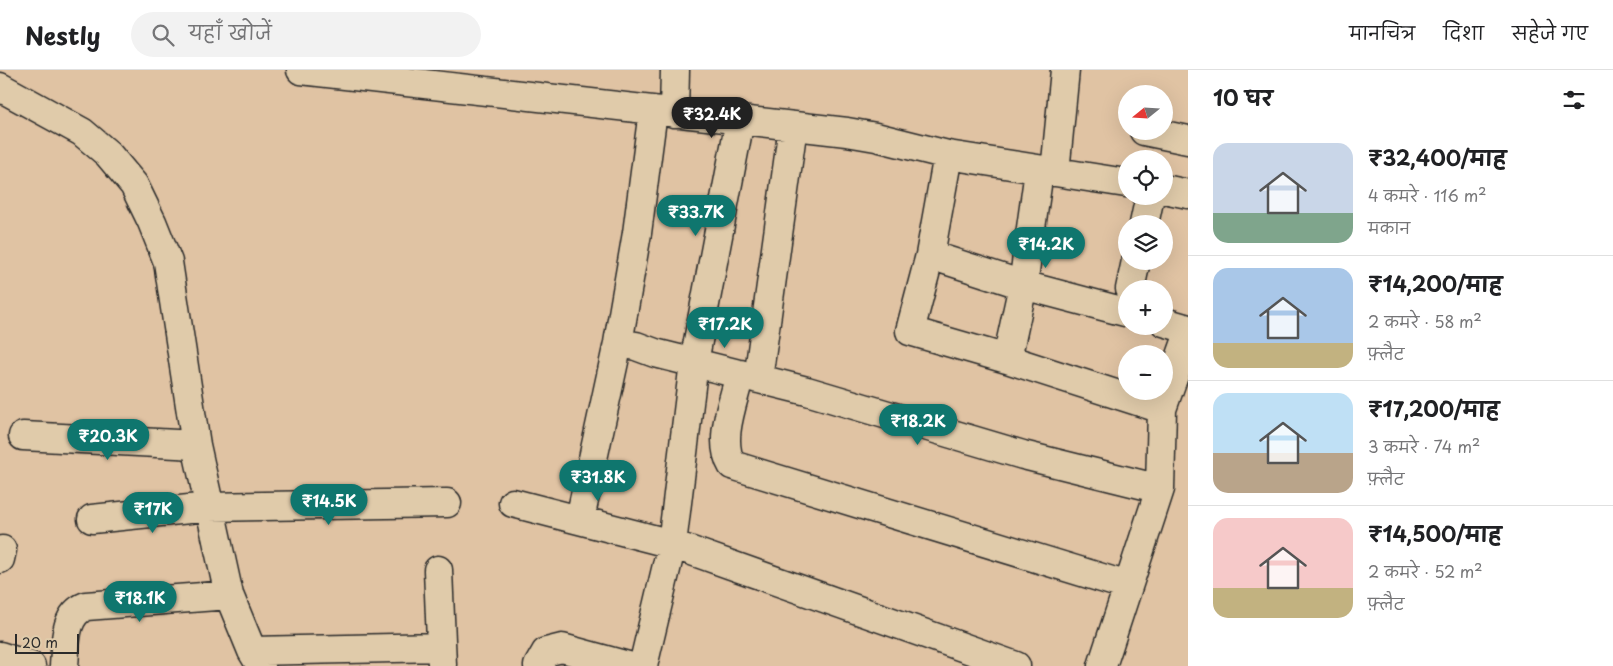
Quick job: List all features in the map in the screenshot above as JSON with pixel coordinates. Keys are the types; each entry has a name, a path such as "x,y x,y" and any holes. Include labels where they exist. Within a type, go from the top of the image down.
{"street":[{"path":"301,70 876,137 948,155 1118,182"},
{"path":"580,519 618,343 637,233 663,112 675,70"},
{"path":"1007,359 1047,172 1064,70"},
{"path":"0,87 82,132 108,154 134,185 168,262 196,445 209,507 229,595 257,658 442,656 438,570"},
{"path":"643,666 672,544 694,362 740,120"},
{"path":"793,126 749,377 725,440 726,455 732,465 1128,586"},
{"path":"1173,137 1188,140"},
{"path":"948,155 930,255 910,331 1007,359 1162,409"},
{"path":"1173,191 1188,194"},
{"path":"930,255 1023,284 1118,302"},
{"path":"1173,325 1188,329"},
{"path":"1102,666 1160,489 1162,409 1188,336"},
{"path":"618,343 636,346 858,404 906,421 1080,470 1160,489"},
{"path":"22,436 196,445"},
{"path":"92,519 209,507 447,503"},
{"path":"513,503 672,544 1016,666"},
{"path":"64,666 69,622 77,610 86,606 229,595"},
{"path":"538,666 546,652 562,648 628,666"},
{"path":"0,656 31,666"}]}
